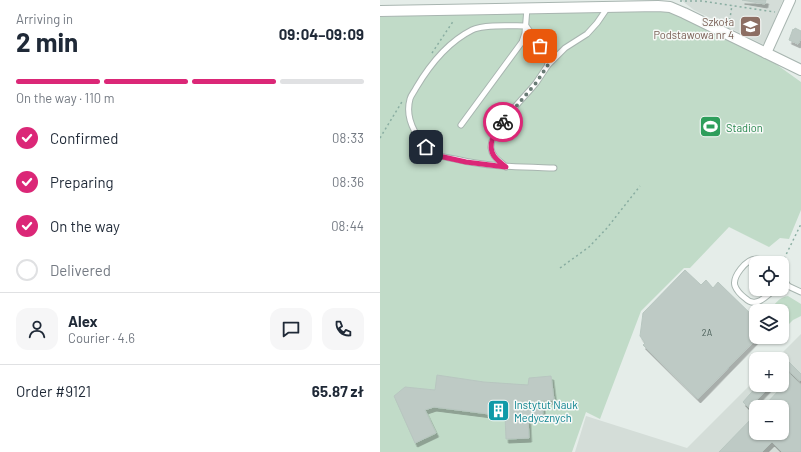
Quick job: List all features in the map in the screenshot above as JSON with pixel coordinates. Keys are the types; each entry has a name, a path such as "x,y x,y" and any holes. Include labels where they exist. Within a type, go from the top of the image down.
{"street":[{"path":"766,53 790,0"},
{"path":"380,11 472,4 527,8 611,5 670,7 801,70"}],"lane":[{"path":"506,167 494,156 491,149 491,144 495,133 536,83 548,65 565,48 587,34 611,5"},
{"path":"461,126 522,42 525,33 527,8"},
{"path":"526,26 494,26 473,30 461,37 442,54 424,74 410,98 409,115 414,130 426,147 439,156 466,162 506,167 554,168"},
{"path":"526,26 547,55 548,65"},
{"path":"749,262 738,273 735,279 735,285 739,293 746,300 753,303 759,302 767,296"},
{"path":"789,288 801,292"}],"path":[{"path":"680,1 702,1 780,12"},
{"path":"728,29 732,5"},
{"path":"560,268 589,247 607,228 640,186"},
{"path":"785,256 801,224"}],"shaded area":[{"name":"Szkoła Podstawowa nr 4","path":"681,0 783,0 765,43 762,44 694,10"},
{"path":"801,334 801,452 575,452 586,416 687,448 749,386 749,392 789,392 789,352 783,352"}],"green space":[{"path":"669,11 766,57 801,82 801,210 789,239 780,238 769,247 729,227 690,268 684,268 641,311 600,419 586,412 572,452 380,452 380,17 471,13"},
{"path":"788,296 801,304 801,316 789,324 789,304 775,304"}],"building":[{"path":"742,0 766,0 765,4"},
{"path":"795,28 801,31 801,39 798,44 789,40 793,29 794,30"},
{"path":"685,270 701,285 706,280 713,288 718,282 749,312 749,344 751,344 698,399 643,345 645,343 640,336 643,313"},
{"path":"789,362 801,374 800,381 789,371"},
{"path":"789,373 801,385 801,452 782,452 772,442 762,452 719,452 749,421 749,440 789,440 789,400 770,400 777,392 789,392"},
{"name":"Instytut Nauk Medycznych","path":"437,375 484,382 528,385 529,378 551,376 554,400 542,401 543,417 528,418 529,438 506,439 505,416 434,407 425,410 436,433 415,443 394,396 405,387 435,390"},
{"path":"752,392 764,392 757,400 749,400 749,408 743,402"}],"way so far":[{"path":"503,122 536,83 548,65 547,55 540,46"}],"place":[{"name":"Szkoła Podstawowa nr 4","path":"750,27"},
{"name":"Stadion","path":"710,127"},
{"name":"Instytut Nauk Medycznych","path":"499,410"}],"route":[{"path":"426,147 439,156 466,162 506,167 494,156 491,149 491,144 495,133 503,122"}]}
